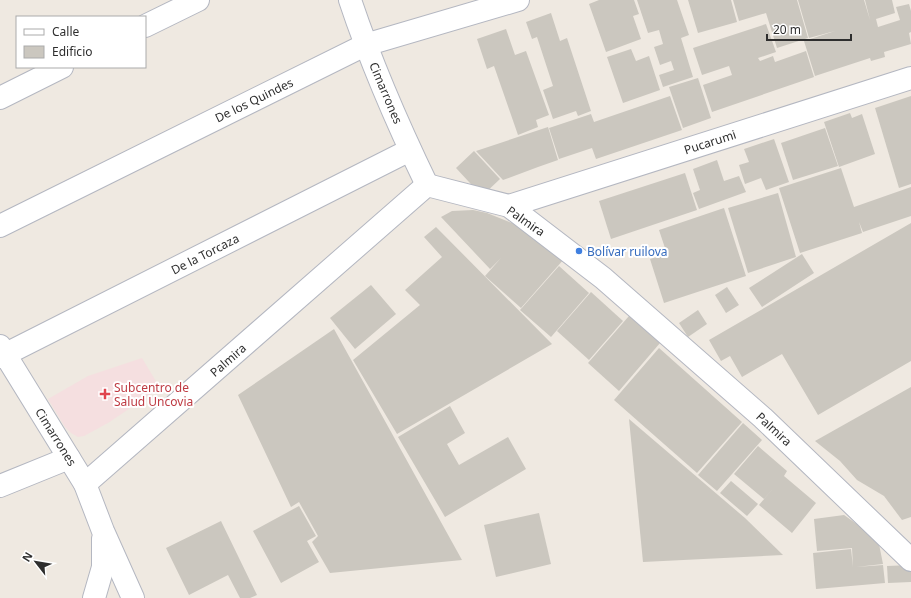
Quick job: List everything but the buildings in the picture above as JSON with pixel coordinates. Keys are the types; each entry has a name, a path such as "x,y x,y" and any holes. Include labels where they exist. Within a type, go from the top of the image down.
{"street":[{"path":"146,26 198,0"},
{"name":"Cimarrones","path":"350,0 365,45 410,150 427,185"},
{"name":"De los Quindes","path":"0,226 365,45 518,0"},
{"path":"0,98 60,68"},
{"name":"Pucarumi","path":"509,206 911,78"},
{"name":"De la Torcaza","path":"2,353 410,150"},
{"name":"Palmira","path":"85,484 427,185 509,206 603,278 763,418 911,560"},
{"name":"Cimarrones","path":"2,353 85,484 103,531 133,598"},
{"path":"0,486 69,458"},
{"name":"Cimarrones","path":"94,598 103,567 103,531"}],"shaded area":[{"name":"Subcentro de Salud Uncovia","path":"142,358 160,388 108,423 84,436 78,437 65,427 48,399 88,376"}],"place":[{"name":"Bolívar ruilova","path":"579,251"},
{"name":"Subcentro de Salud Uncovia","path":"105,394"}]}
